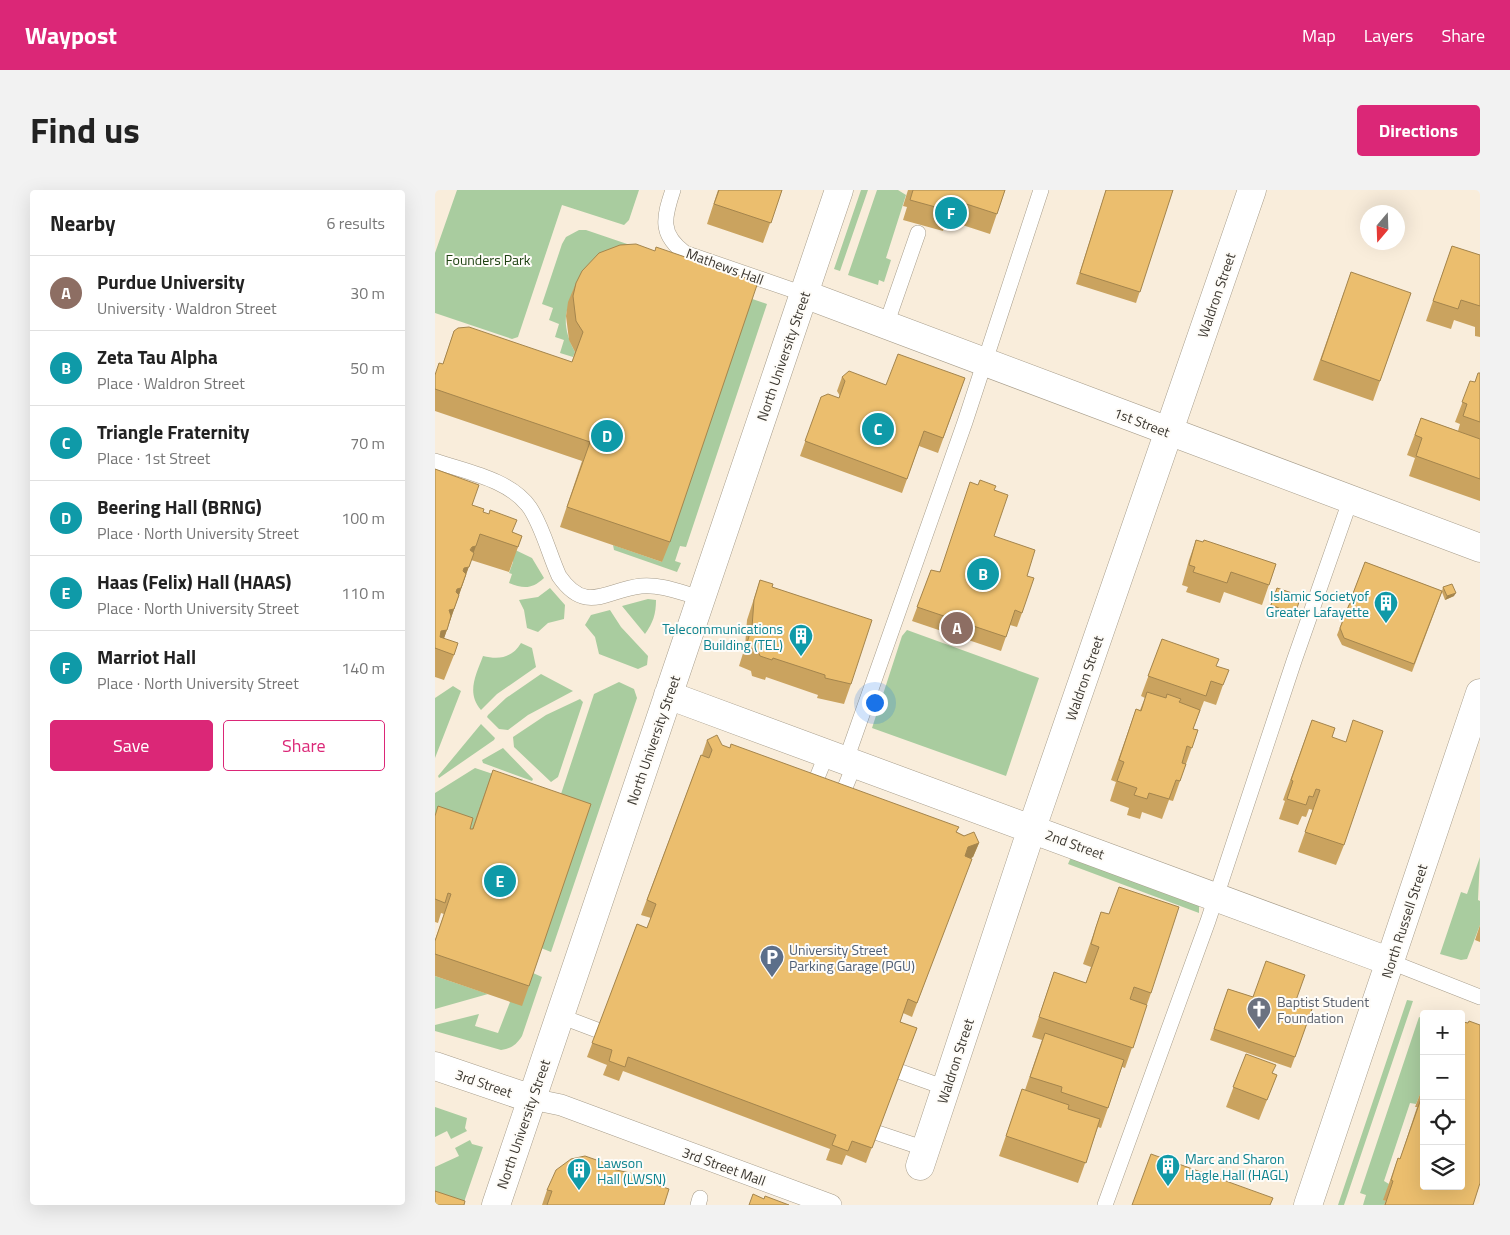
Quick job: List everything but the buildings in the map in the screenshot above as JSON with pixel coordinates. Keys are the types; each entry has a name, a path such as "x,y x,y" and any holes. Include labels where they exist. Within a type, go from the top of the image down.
{"street":[{"name":"North University Street","path":"496,1205 839,190"},
{"name":"Waldron Street","path":"923,1158 1032,828 1252,190"},
{"name":"1st Street","path":"804,294 1350,501 1480,548"},
{"name":"North Russell Street","path":"1308,1205 1480,693"},
{"name":"2nd Street","path":"668,695 1391,962"},
{"name":"3rd Street","path":"435,1066 532,1099"},
{"name":"3rd Street Mall","path":"532,1099 561,1106 831,1205"}],"lane":[{"name":"Mathews Hall","path":"673,190 665,215 665,224 676,247 685,254 804,294"},
{"path":"840,800 843,759 962,431 983,362 1041,190"},
{"path":"886,325 918,233"},
{"path":"435,461 503,485 518,496 530,508 559,576 565,584 583,597 598,598 641,586 660,587 701,598"},
{"path":"1105,1205 1216,896 1294,660 1350,501"},
{"path":"812,790 843,759"},
{"name":"2nd Street","path":"1391,962 1480,997"},
{"path":"560,1016 597,1030"},
{"path":"901,1072 946,1088"},
{"path":"878,1133 923,1158"}],"green space":[{"name":"Founders Park","path":"457,190 639,190 629,220 624,225 562,205 518,337 512,339 435,313 435,253"},
{"path":"861,190 868,190 840,271 834,269"},
{"path":"877,190 898,190 906,195 886,258 891,260 884,282 879,280 878,285 848,275"},
{"path":"579,230 586,230 636,247 592,277 571,301 566,315 567,332 575,352 573,357 560,353 564,340 555,337 559,324 549,320 553,308 542,304 562,244 566,237"},
{"path":"700,281 767,304 686,547 680,546 675,561 681,563 677,572 614,550 613,545 662,562"},
{"path":"507,546 532,558 544,578 528,587 509,583 512,574 509,573 513,562"},
{"path":"550,588 565,605 564,619 548,623 538,632 527,628 524,610 519,600 538,597"},
{"path":"648,599 656,600 656,605 655,614 645,634 622,606"},
{"path":"610,610 621,627 648,656 647,665 638,669 599,654 595,637 585,625 591,615"},
{"path":"907,630 1039,678 1006,776 872,728 902,636"},
{"path":"521,643 532,648 536,667 497,694 481,710 476,704 473,690 475,677 483,656 505,657 514,652"},
{"path":"541,674 573,691 528,715 508,730 499,729 487,717 488,715 506,698"},
{"path":"619,682 634,689 637,698 551,952 541,948 558,803 594,694"},
{"path":"453,686 461,691 435,758 435,698"},
{"path":"580,699 583,702 558,777 551,782 514,747 513,737 546,715"},
{"path":"481,724 495,738 494,740 439,778 438,776"},
{"path":"503,748 533,779 532,781 483,763 482,760"},
{"path":"475,768 502,777 465,849 435,827 435,793"},
{"path":"1071,857 1199,905 1199,913 1068,864"},
{"path":"1480,857 1478,900 1480,901 1480,925 1467,959 1461,960 1440,954 1461,892 1467,894"},
{"path":"533,973 542,977 522,1036 513,1046 501,1050 435,1031 435,1025 479,1014 475,1026 498,1033 510,1002"},
{"path":"435,976 488,994 435,1009"},
{"path":"1407,1000 1413,1001 1344,1205 1338,1205"},
{"path":"1419,1017 1420,1094 1416,1104 1410,1103 1384,1181 1389,1184 1384,1200 1386,1201 1384,1205 1363,1205 1366,1195 1360,1193"},
{"path":"435,1107 467,1118 465,1128 467,1131 451,1139 447,1131 435,1137"},
{"path":"470,1140 472,1144 483,1147 463,1205 435,1205 435,1167 459,1156 455,1148"}],"place":[{"name":"Marriot Hall","path":"951,213"},
{"name":"Triangle Fraternity","path":"878,429"},
{"name":"Beering Hall (BRNG)","path":"607,436"},
{"name":"Zeta Tau Alpha","path":"983,574"},
{"name":"Islamic Societyof Greater Lafayette","path":"1386,624"},
{"name":"Purdue University","path":"957,628"},
{"name":"Telecommunications Building (TEL)","path":"801,657"},
{"name":"Haas (Felix) Hall (HAAS)","path":"500,881"},
{"name":"University Street Parking Garage (PGU)","path":"772,978"},
{"name":"Baptist Student Foundation","path":"1259,1030"},
{"name":"Marc and Sharon Hagle Hall (HAGL)","path":"1168,1187"},
{"name":"Lawson Hall (LWSN)","path":"579,1191"}]}
